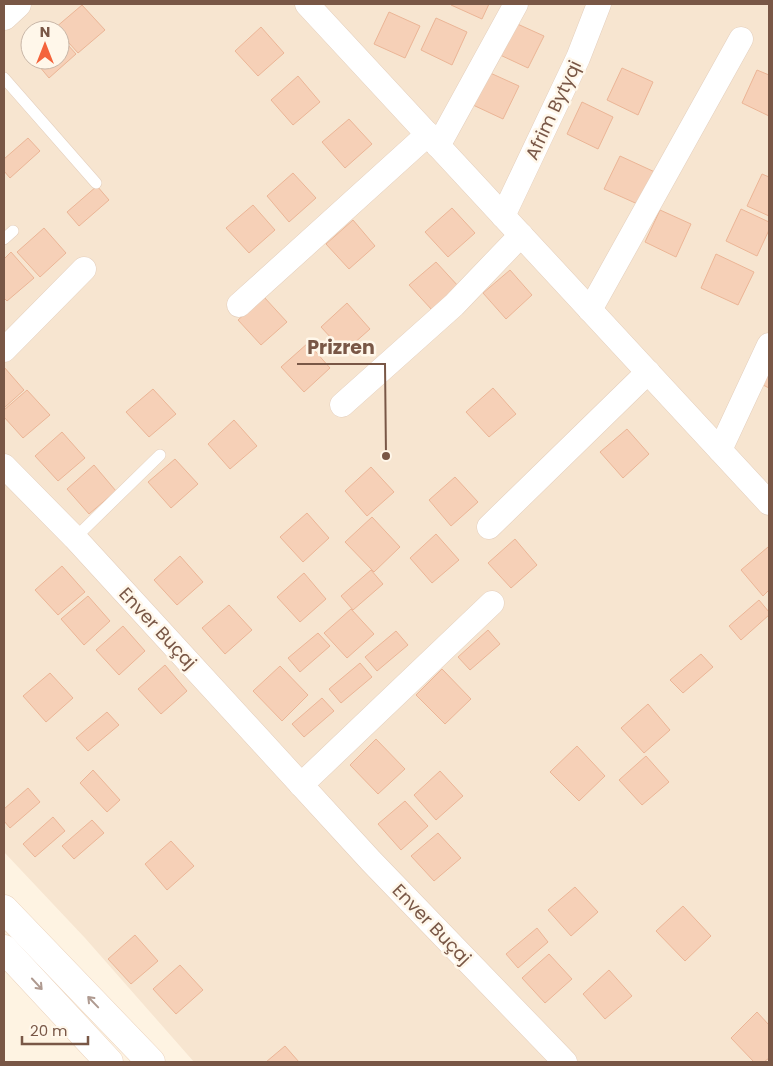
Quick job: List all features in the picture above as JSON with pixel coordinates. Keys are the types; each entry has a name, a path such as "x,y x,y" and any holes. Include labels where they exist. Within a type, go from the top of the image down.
{"main road":[{"path":"4,16 17,4"},
{"path":"4,909 151,1062"},
{"path":"4,948 109,1062"}],"street":[{"path":"307,4 769,503"},
{"path":"239,305 433,140 516,4"},
{"name":"Afrim Bytyqi","path":"503,216 578,58 599,4"},
{"path":"590,310 741,39"},
{"path":"342,405 454,305 521,235"},
{"path":"4,350 84,269"},
{"path":"720,450 769,345"},
{"path":"489,527 648,372"},
{"name":"Enver Buçaj","path":"4,466 75,538 371,861 565,1062"},
{"path":"301,785 492,603"}],"lane":[{"path":"4,78 96,183"},
{"path":"4,239 13,231"},
{"path":"75,538 160,456"}],"shaded area":[{"path":"4,4 769,4 769,1062 194,1062 85,938 4,852"}],"building":[{"path":"451,4 489,4 482,19"},
{"path":"82,5 105,30 78,53 70,44 70,20 64,20"},
{"path":"389,12 420,26 405,58 374,44"},
{"path":"436,18 467,32 452,65 421,50"},
{"path":"513,22 544,36 528,68 498,54"},
{"path":"261,27 284,53 258,76 235,51"},
{"path":"70,47 76,54 70,59"},
{"path":"622,68 653,82 638,115 607,100"},
{"path":"42,70 58,70 49,78"},
{"path":"757,70 769,75 769,116 742,103"},
{"path":"488,72 519,86 503,119 473,105"},
{"path":"298,76 320,102 293,125 271,100"},
{"path":"582,102 613,117 598,149 567,134"},
{"path":"349,119 372,144 345,168 322,142"},
{"path":"28,138 40,151 10,178 4,171 4,159"},
{"path":"620,156 657,173 642,206 604,189"},
{"path":"293,173 316,198 289,222 267,196"},
{"path":"762,174 769,177 769,216 747,206"},
{"path":"97,186 109,200 79,226 67,212"},
{"path":"253,205 275,230 249,253 226,228"},
{"path":"452,208 475,233 448,257 425,232"},
{"path":"741,209 769,222 769,230 757,256 726,241"},
{"path":"660,210 691,224 676,257 645,242"},
{"path":"353,220 375,246 349,269 326,244"},
{"path":"44,228 66,253 40,277 17,252"},
{"path":"11,252 34,278 7,301 4,298 4,259"},
{"path":"716,254 754,272 738,305 701,288"},
{"path":"436,262 459,287 432,310 409,285"},
{"path":"510,270 532,295 506,319 483,293"},
{"path":"264,297 287,322 261,345 238,320"},
{"path":"347,303 370,329 344,352 321,327"},
{"path":"308,343 330,368 304,392 281,367"},
{"path":"4,367 24,390 4,408"},
{"path":"769,370 769,388 763,385"},
{"path":"493,388 516,414 489,437 466,412"},
{"path":"153,389 176,414 149,437 126,412"},
{"path":"27,390 50,415 23,438 4,417 4,410"},
{"path":"234,420 257,446 230,469 208,444"},
{"path":"627,429 649,454 623,478 600,452"},
{"path":"62,432 85,458 58,481 35,456"},
{"path":"175,459 198,484 171,508 148,482"},
{"path":"94,465 116,491 89,514 67,489"},
{"path":"371,467 394,492 367,516 345,491"},
{"path":"455,477 478,502 451,526 429,500"},
{"path":"307,513 329,538 303,562 280,537"},
{"path":"372,517 400,547 374,572 345,542"},
{"path":"436,534 459,560 432,583 410,558"},
{"path":"515,539 537,565 511,588 488,563"},
{"path":"768,547 769,590 763,596 741,570"},
{"path":"180,556 203,582 177,605 154,580"},
{"path":"62,566 85,592 58,615 35,590"},
{"path":"371,570 383,584 353,610 341,596"},
{"path":"304,573 326,599 300,622 277,597"},
{"path":"88,596 110,621 84,645 61,619"},
{"path":"759,600 769,612 769,615 741,640 729,626"},
{"path":"229,605 252,630 225,654 202,628"},
{"path":"351,609 374,634 347,658 324,633"},
{"path":"123,626 145,651 119,675 96,650"},
{"path":"488,630 500,644 470,670 458,657"},
{"path":"396,631 408,645 377,671 365,657"},
{"path":"318,633 330,646 300,672 288,658"},
{"path":"701,654 713,667 683,693 670,680"},
{"path":"360,663 372,677 341,703 329,689"},
{"path":"165,665 187,691 161,714 138,689"},
{"path":"280,666 308,695 282,721 253,691"},
{"path":"442,669 471,699 445,724 416,695"},
{"path":"50,673 73,698 46,722 23,696"},
{"path":"322,698 334,711 304,737 292,724"},
{"path":"648,704 670,730 644,753 621,728"},
{"path":"107,712 119,725 88,751 76,738"},
{"path":"376,739 405,769 378,794 350,765"},
{"path":"577,746 605,776 579,801 550,772"},
{"path":"646,756 669,782 642,805 619,780"},
{"path":"93,770 120,800 107,812 80,783"},
{"path":"440,771 463,796 436,820 414,795"},
{"path":"28,788 40,802 10,828 4,821 4,809"},
{"path":"405,801 428,826 401,850 378,824"},
{"path":"53,817 65,831 35,857 23,844"},
{"path":"92,820 104,833 74,859 62,846"},
{"path":"438,833 461,858 434,881 411,856"},
{"path":"171,841 194,866 167,890 145,864"},
{"path":"575,887 598,912 571,936 548,910"},
{"path":"683,906 711,936 685,961 656,931"},
{"path":"537,928 548,942 518,968 506,954"},
{"path":"135,935 158,961 131,984 108,959"},
{"path":"549,954 572,979 545,1003 522,978"},
{"path":"180,965 203,990 176,1014 153,989"},
{"path":"609,970 632,996 605,1019 583,994"},
{"path":"757,1012 769,1025 769,1058 764,1062 754,1062 731,1038"},
{"path":"285,1046 299,1062 266,1062"}],"place":[{"name":"Prizren","path":"386,456"}]}
